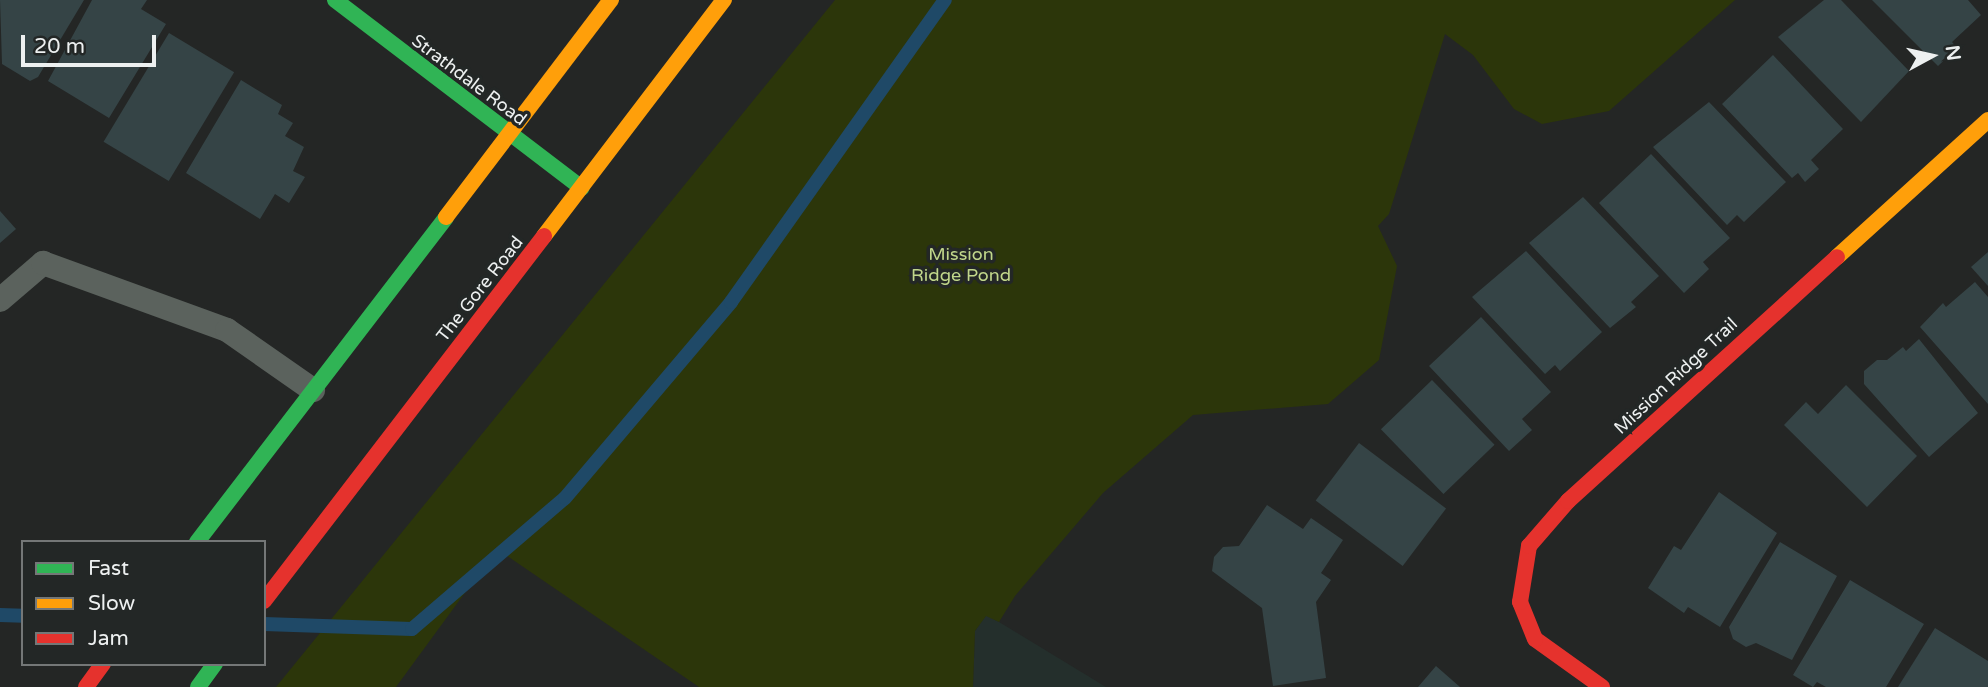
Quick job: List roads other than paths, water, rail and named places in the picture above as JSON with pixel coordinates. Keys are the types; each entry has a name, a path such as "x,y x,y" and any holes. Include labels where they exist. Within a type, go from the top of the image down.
{"main road":[{"name":"Strathdale Road","path":"335,0 582,188"},
{"path":"199,540 611,0"},
{"name":"The Gore Road","path":"266,598 724,0"},
{"name":"Mission Ridge Trail","path":"1602,687 1535,639 1520,602 1529,546 1568,501 1988,120"},
{"path":"86,687 102,666"},
{"path":"198,687 214,666"}],"lane":[{"path":"0,300 43,263 227,330 313,390"}],"waterway":[{"path":"266,624 412,629 565,498 731,302 945,0"},
{"path":"0,615 21,616"}],"park label":[{"name":"Mission Ridge Pond","path":"961,265"}]}
